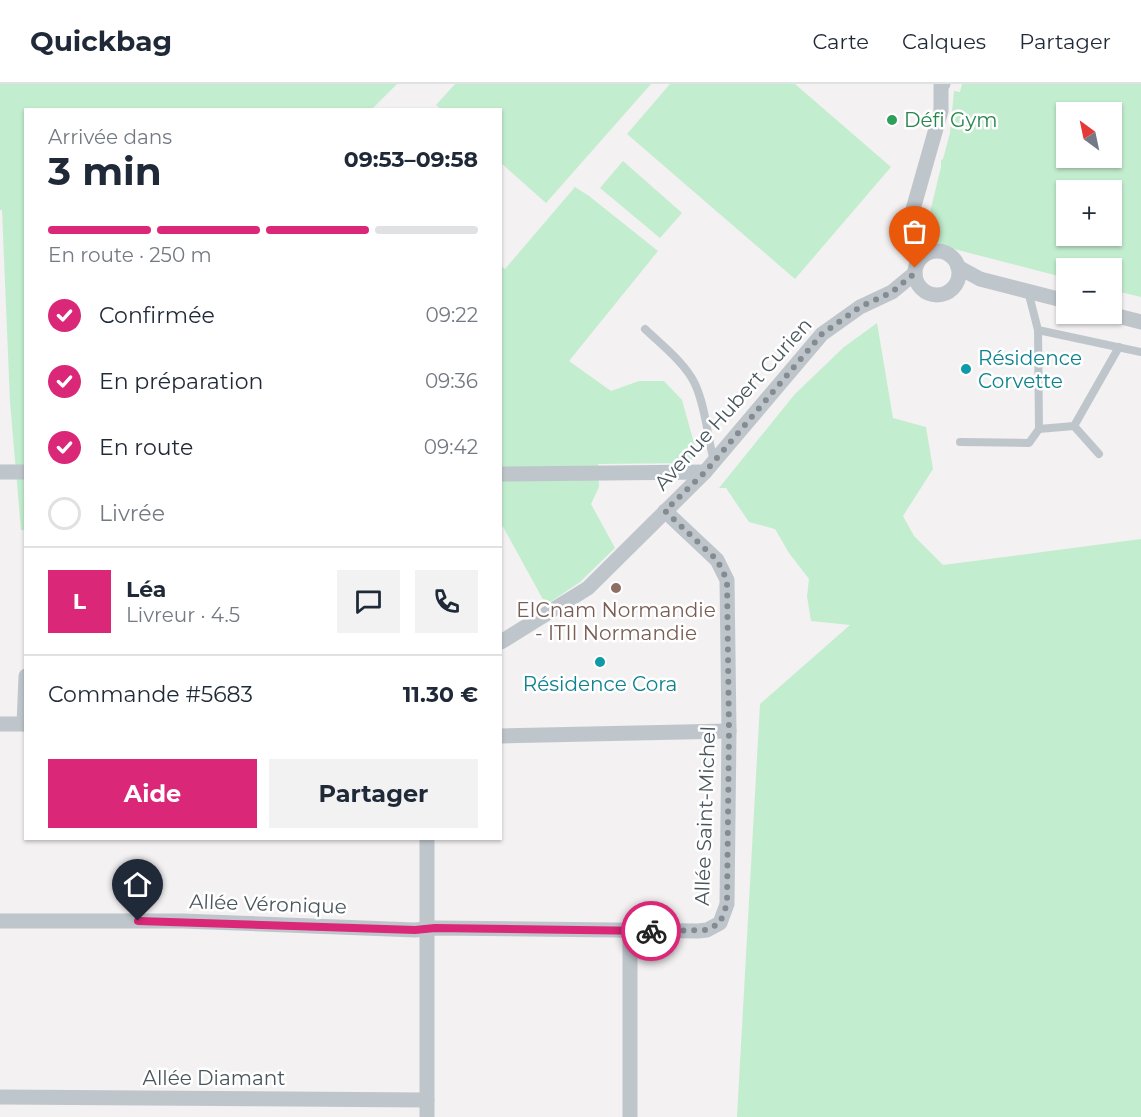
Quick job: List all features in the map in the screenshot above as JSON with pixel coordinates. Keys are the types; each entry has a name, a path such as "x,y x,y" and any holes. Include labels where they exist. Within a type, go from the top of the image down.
{"street":[{"path":"943,84 940,86 941,111 908,227 920,265 924,291 936,295 948,292 956,284 980,279"},
{"path":"920,265 946,252 958,267 980,279 1056,298"},
{"name":"Avenue Hubert Curien","path":"502,641 588,588 709,467 822,334 860,307 892,292 920,265"},
{"path":"956,284 958,267"},
{"path":"1122,317 1141,322"},
{"path":"502,474 709,467"},
{"path":"0,472 24,472"},
{"name":"Allée Saint-Michel","path":"426,928 707,930 720,923 727,904 729,731 727,580 717,560 665,511"},
{"path":"0,724 24,724"},
{"path":"502,736 729,731"},
{"path":"427,840 427,1117"},
{"name":"Allée Véronique","path":"0,921 183,921 415,930 426,928"},
{"path":"630,931 630,1117"},
{"name":"Allée Diamant","path":"0,1097 427,1100"}],"lane":[{"path":"960,442 1029,443 1039,429 1038,330 1028,291"},
{"path":"645,328 673,356 694,383 705,416 709,467"},
{"path":"1038,330 1141,352"},
{"path":"1074,426 1119,347"},
{"path":"1039,429 1074,426"},
{"path":"1074,426 1099,454"}],"green space":[{"path":"0,84 397,84 373,108 24,108 24,530 21,530 10,402 2,210 0,210"},
{"path":"455,84 651,84 546,203 502,164 502,108 440,108 436,105"},
{"path":"670,84 795,84 891,167 795,279 627,134"},
{"path":"962,84 1141,84 1141,297 1122,292 1122,258 1056,258 1056,275 923,241 941,160 950,133 954,91 960,92"},
{"path":"623,161 682,213 660,238 600,188"},
{"path":"575,187 658,251 569,361 611,391 639,381 664,381 682,400 696,450 690,463 598,464 599,487 591,504 615,548 580,582 546,605 502,525 502,267 505,269"},
{"path":"877,323 893,418 926,427 933,469 903,516 914,536 943,565 1141,539 1141,1117 737,1117 760,704 850,625 811,621 807,596 809,579 789,553 775,529 749,522 726,488 719,488 795,394 844,347"}],"way so far":[{"path":"651,931 707,930 720,923 727,904 729,731 727,580 717,560 665,511 705,472 822,334 860,307 892,292 915,273 915,268"}],"place":[{"name":"Défi Gym","path":"892,120"},
{"name":"Résidence Corvette","path":"966,369"},
{"name":"EICnam Normandie - ITII Normandie","path":"616,588"},
{"name":"Résidence Cora","path":"600,662"}],"route":[{"path":"138,921 415,930 435,928 651,931"}]}
